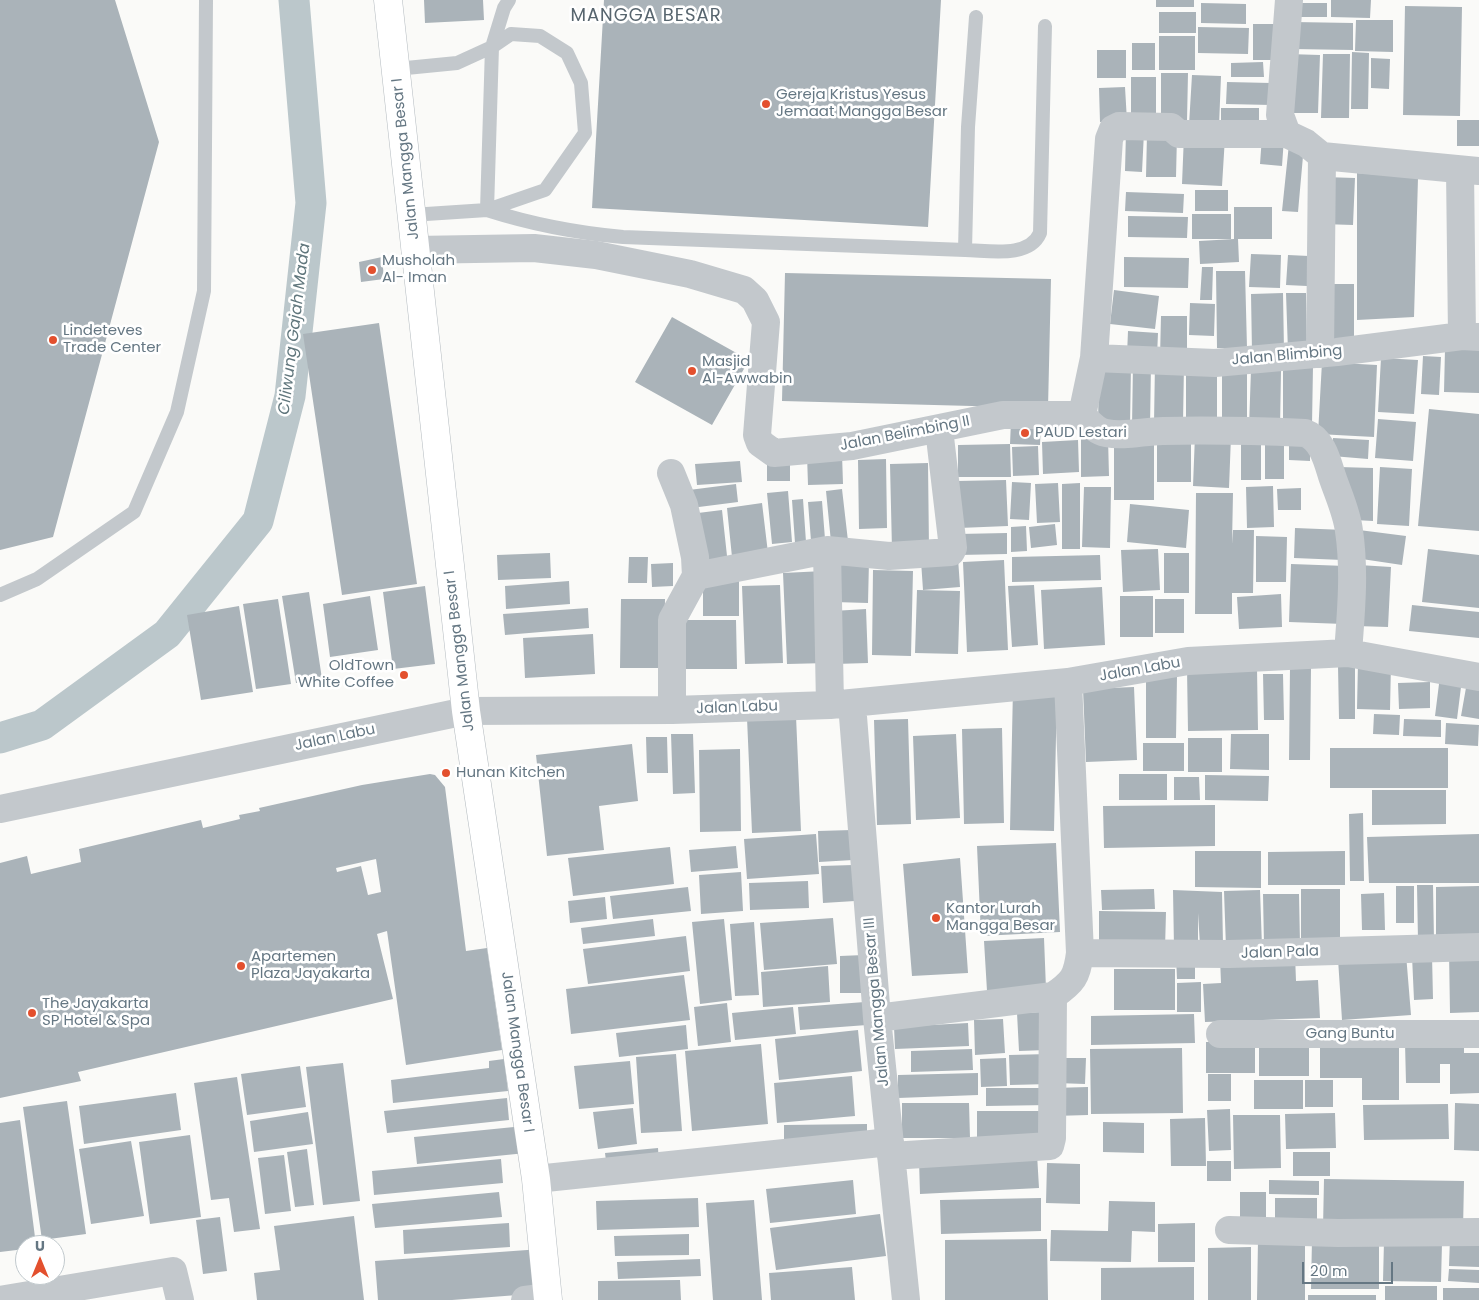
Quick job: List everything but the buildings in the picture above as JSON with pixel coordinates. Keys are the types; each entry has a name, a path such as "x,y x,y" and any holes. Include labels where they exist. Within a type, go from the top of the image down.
{"street":[{"name":"Jalan Mangga Besar I","path":"388,0 466,711 536,1179 540,1299"},
{"path":"1287,134 1280,115 1289,0"},
{"path":"1348,653 1353,577 1349,529 1330,469 1320,446 1312,436 1305,433 1246,431 1161,431 1124,435 1106,433 1094,429 1082,415 1094,358 1109,138 1113,129 1119,126 1170,128 1178,134 1287,134 1306,143 1322,156 1469,170 1470,337"},
{"path":"1320,354 1322,156"},
{"name":"Jalan Belimbing II","path":"415,250 534,248 596,255 690,274 744,290 755,300 766,322 757,435 760,443 774,453 852,446 1004,414 1082,415"},
{"name":"Jalan Blimbing","path":"1094,358 1215,363 1320,354 1470,337"},
{"path":"696,576 827,550 889,556 951,552 953,548 938,429"},
{"path":"671,473 684,505 695,557 696,576 672,620 672,710"},
{"name":"Jalan Mangga Besar III","path":"827,550 841,704 877,1018 906,1300"},
{"name":"Jalan Labu","path":"0,809 466,711 672,710 841,704 1068,682 1188,661 1348,653 1479,677"},
{"path":"877,1018 1053,996 1072,983 1078,968 1080,953 1068,682"},
{"name":"Jalan Pala","path":"1080,953 1229,954 1479,947"},
{"path":"536,1179 891,1149 1050,1146 1052,1138 1053,996"},
{"name":"Gang Buntu","path":"1220,1034 1479,1034"},
{"path":"1229,1230 1338,1234 1479,1232"},
{"path":"0,1300 173,1271 180,1300"}],"lane":[{"path":"0,595 37,579 134,512 177,412 204,291 206,0"},
{"path":"487,210 492,46 504,8 509,0"},
{"path":"965,250 968,127 976,17"},
{"path":"487,210 523,222 549,224 586,234 965,250 1016,250 1034,242 1040,232 1045,26"},
{"path":"396,69 456,63 492,46 511,34 540,36 567,52 581,83 585,133 545,190 487,210 411,215"}],"waterway":[{"name":"Ciliwung Gajah Mada","path":"0,738 42,725 167,634 258,521 290,396 311,203 294,0"}],"place":[{"name":"Gereja Kristus Yesus Jemaat Mangga Besar","path":"766,104"},
{"name":"Musholah Al- Iman","path":"372,270"},
{"name":"Lindeteves Trade Center","path":"53,340"},
{"name":"Masjid Al-Awwabin","path":"692,371"},
{"name":"PAUD Lestari","path":"1025,433"},
{"name":"OldTown White Coffee","path":"404,675"},
{"name":"Hunan Kitchen","path":"446,773"},
{"name":"Kantor Lurah Mangga Besar","path":"936,918"},
{"name":"Apartemen Plaza Jayakarta","path":"241,966"},
{"name":"The Jayakarta SP Hotel & Spa","path":"32,1013"}],"district":[{"name":"MANGGA BESAR","path":"646,16"}]}
